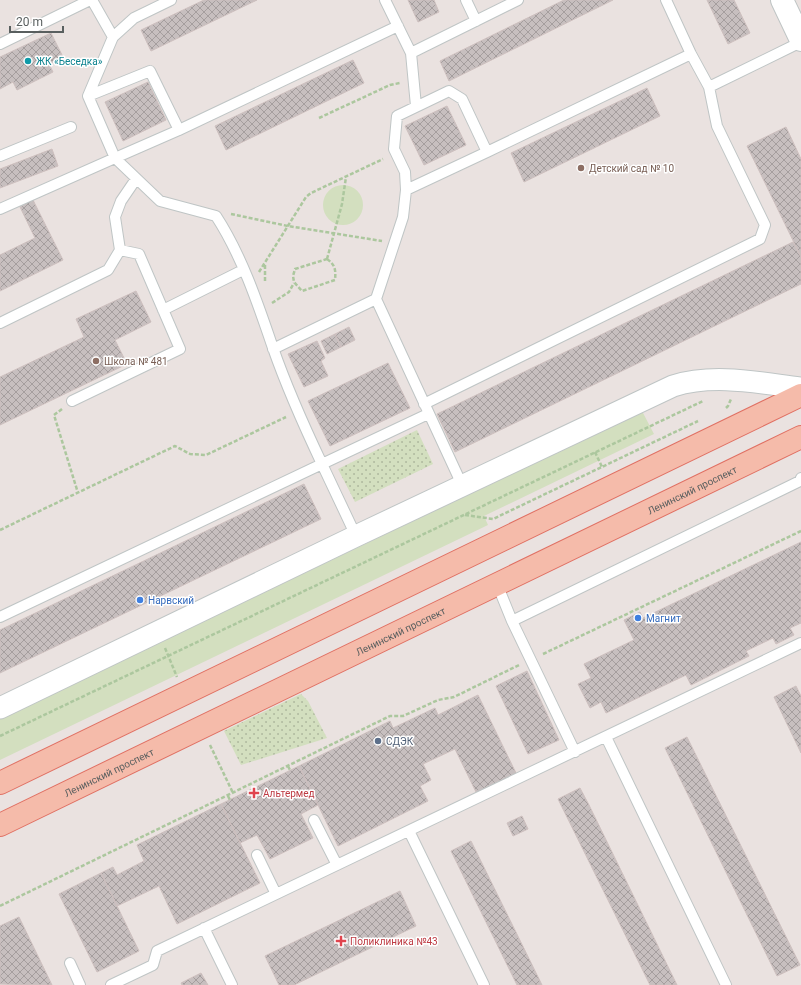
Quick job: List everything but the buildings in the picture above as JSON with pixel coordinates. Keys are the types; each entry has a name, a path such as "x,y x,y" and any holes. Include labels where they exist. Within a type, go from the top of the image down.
{"main road":[{"path":"0,783 801,395"},
{"name":"Ленинский проспект","path":"0,825 801,437"}],"street":[{"path":"782,0 801,41"},
{"path":"0,708 356,536 463,487 673,386 698,380 737,381 801,388"}],"lane":[{"path":"0,44 91,0 113,37"},
{"path":"171,0 134,18 113,37 88,96 115,158 136,179 160,201 216,216 224,228 267,328 273,349 297,411 356,536"},
{"path":"385,0 411,53 416,106"},
{"path":"466,0 476,21"},
{"path":"411,53 518,0"},
{"path":"424,404 760,239 765,225 717,126 709,87 691,54 666,0"},
{"path":"0,209 179,130 398,26"},
{"path":"709,87 801,41"},
{"path":"406,190 691,54"},
{"path":"88,96 150,71 179,130"},
{"path":"463,487 376,299 403,217 406,190 405,172 394,149 396,116 448,91 462,99 487,152"},
{"path":"0,156 71,127"},
{"path":"0,323 108,270 120,250 115,217 122,201 136,179"},
{"path":"72,401 180,349 139,254 120,250"},
{"path":"163,310 243,270"},
{"path":"273,349 376,299"},
{"path":"0,617 428,414"},
{"path":"512,621 800,480"},
{"path":"497,584 512,621 575,752"},
{"path":"111,985 153,965 157,951 801,643"},
{"path":"606,737 726,985"},
{"path":"314,820 337,866"},
{"path":"409,831 484,985"},
{"path":"257,855 276,894"},
{"path":"204,928 232,985"},
{"path":"70,963 80,985"}],"path":[{"path":"319,118 390,85 413,80"},
{"path":"258,274 311,193 387,157 394,149"},
{"path":"327,259 342,204 346,176"},
{"path":"216,216 223,213 288,226 394,243"},
{"path":"327,259 333,264 336,270 335,280 302,291 294,282 292,276 295,269 327,259"},
{"path":"268,306 290,292 294,282"},
{"path":"721,410 728,406 732,396"},
{"path":"0,736 705,400"},
{"path":"72,401 54,415 78,493"},
{"path":"0,530 175,446 190,454 206,455 297,411"},
{"path":"464,514 493,519 700,420"},
{"path":"595,452 602,467"},
{"path":"0,906 390,716 404,716 438,700 454,697 801,531"},
{"path":"164,646 177,678"},
{"path":"207,739 233,793"},
{"path":"288,766 290,770"},
{"path":"228,796 230,800"}],"green space":[{"path":"347,185 354,188 360,194 363,205 362,213 354,222 347,225 339,225 332,222 324,213 323,201 326,194 335,186"},
{"path":"642,411 654,434 484,516 488,525 0,760 0,719"},
{"path":"417,430 433,464 355,502 338,469"},
{"path":"301,694 308,701 327,738 241,765 224,731"}],"place":[{"name":"ЖК «Беседка»","path":"28,61"},
{"name":"Детский сад № 10","path":"581,168"},
{"name":"Школа № 481","path":"96,361"},
{"name":"Нарвский","path":"140,600"},
{"name":"Магнит","path":"638,618"},
{"name":"СДЭК","path":"378,741"},
{"name":"Альтермед","path":"254,793"},
{"name":"Поликлиника №43","path":"341,941"}]}
